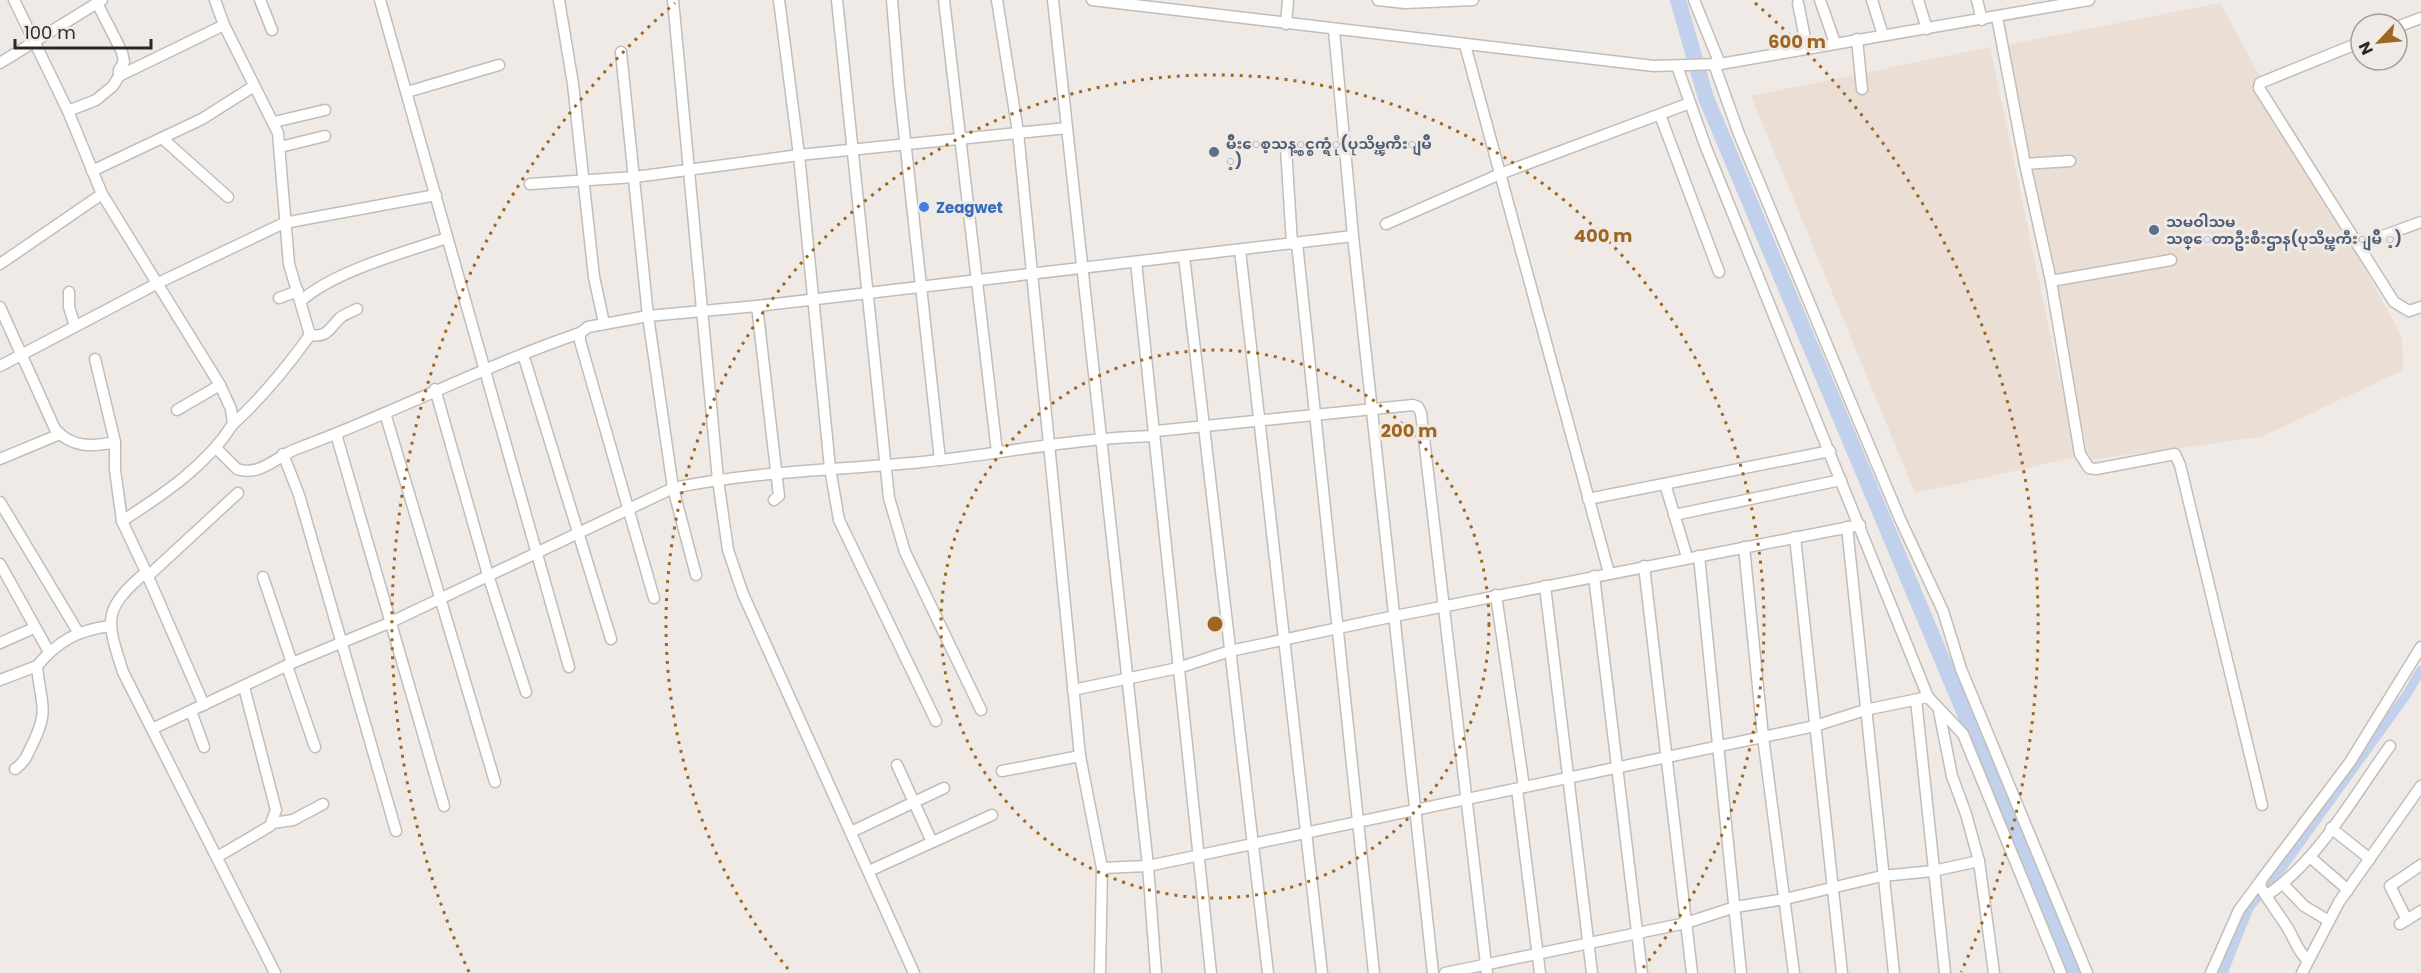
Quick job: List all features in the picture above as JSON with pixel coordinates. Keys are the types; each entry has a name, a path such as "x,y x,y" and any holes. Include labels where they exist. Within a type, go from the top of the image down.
{"street":[{"path":"14,0 68,111 102,194 220,385 231,409 233,423"},
{"path":"215,0 224,25 274,122 280,147 284,223 289,264 310,335"},
{"path":"260,0 272,30"},
{"path":"380,0 485,368 535,555 569,667"},
{"path":"559,0 573,84 594,277 604,323"},
{"path":"673,0 718,480 728,550 743,594 914,973"},
{"path":"779,0 799,155 830,468 839,520 936,721"},
{"path":"837,0 889,498 905,552 981,710"},
{"path":"892,0 940,460"},
{"path":"944,0 997,452"},
{"path":"997,0 1017,132 1080,756 1102,868 1100,973"},
{"path":"1053,0 1148,866 1156,973"},
{"path":"1092,0 1287,18 1334,30 1680,66 1714,64 1982,20 1998,17 2030,5 2081,1"},
{"path":"1287,18 1288,0"},
{"path":"1378,0 1427,3 1473,0"},
{"path":"1695,0 1714,64 1739,134 1900,519 1943,611 1961,669 2087,973"},
{"path":"1820,0 1835,43"},
{"path":"1872,0 1883,35"},
{"path":"1918,0 1927,29"},
{"path":"1977,0 1982,20"},
{"path":"0,63 100,2 125,60 118,70 119,76"},
{"path":"1798,3 1807,48"},
{"path":"1998,17 2025,164 2051,280 2078,444 2084,461 2089,468 2096,470 2169,453 2175,454 2180,465 2262,805"},
{"path":"68,111 96,100 113,86 119,76 224,25"},
{"path":"1334,30 1353,236 1433,973"},
{"path":"1857,39 1862,89"},
{"path":"1465,45 1609,573"},
{"path":"2349,47 2260,83 2259,88 2398,307 2409,311 2421,307"},
{"path":"621,52 648,316 673,488 696,575"},
{"path":"406,92 499,65"},
{"path":"1680,66 1690,103 1928,697 1963,734 2061,973"},
{"path":"92,171 202,119 254,86"},
{"path":"1386,224 1500,174 1690,103"},
{"path":"274,122 325,110"},
{"path":"1659,115 1719,272"},
{"path":"530,184 635,177 799,155 1067,128"},
{"path":"280,147 325,136"},
{"path":"162,138 228,197"},
{"path":"1287,148 1294,243 1315,415 1374,973"},
{"path":"2025,164 2070,161"},
{"path":"0,264 102,194"},
{"path":"0,366 156,284 284,223 436,195"},
{"path":"2358,245 2421,222"},
{"path":"216,448 237,470 245,472 262,468 283,454 336,434 435,389 580,333 588,327 604,323 648,316 1032,275 1353,236"},
{"path":"279,298 300,296 383,260 447,238"},
{"path":"1240,250 1322,973"},
{"path":"1184,256 1268,973"},
{"path":"2051,280 2171,260"},
{"path":"1136,262 1211,973"},
{"path":"69,292 69,307 75,326"},
{"path":"757,306 778,495 774,500"},
{"path":"0,307 41,399 60,434 76,444 92,446 115,442"},
{"path":"122,521 194,469 216,448 233,423 273,386 284,366 310,335 325,334 334,328 340,318 357,309"},
{"path":"580,333 580,341 627,510 654,598"},
{"path":"523,354 611,639"},
{"path":"95,358 115,442 115,470 122,521 204,705"},
{"path":"177,410 220,385"},
{"path":"435,389 488,575 526,692"},
{"path":"1153,436 1156,431 1373,408 1413,405 1420,409 1486,969"},
{"path":"385,413 438,598 495,782"},
{"path":"0,459 60,434"},
{"path":"336,434 444,806"},
{"path":"152,729 290,664 389,622 535,555 673,488 718,480 830,468 884,466 940,460 1101,438 1153,436"},
{"path":"1588,499 1830,451"},
{"path":"283,454 299,495 396,831"},
{"path":"1674,515 1841,480"},
{"path":"1665,484 1687,557"},
{"path":"238,493 116,603 111,610 110,626 123,672 275,973"},
{"path":"0,502 78,632"},
{"path":"1073,690 1126,677 1178,668 1230,651 1284,639 1687,557 1860,525"},
{"path":"1847,527 1881,876 1894,973"},
{"path":"1795,537 1842,973"},
{"path":"1744,547 1763,737 1794,973"},
{"path":"1699,556 1741,973"},
{"path":"0,564 49,652"},
{"path":"1644,566 1692,973"},
{"path":"1594,576 1619,767 1642,973"},
{"path":"263,577 315,747"},
{"path":"1545,586 1592,973"},
{"path":"1496,596 1521,788 1540,973"},
{"path":"0,680 37,666 49,652 78,632 110,626"},
{"path":"0,643 34,628"},
{"path":"2211,973 2239,910 2263,889 2350,762 2421,647"},
{"path":"15,769 26,759 43,721 45,706 37,666"},
{"path":"244,687 273,791 276,810 273,823"},
{"path":"1102,868 1148,866 1253,845 1815,726 1865,710 1928,697"},
{"path":"1916,700 1945,973"},
{"path":"191,711 204,747"},
{"path":"1939,711 1952,776 1966,814 1979,861 1994,973"},
{"path":"2263,889 2284,885 2310,857 2390,746"},
{"path":"1002,771 1080,756"},
{"path":"897,765 932,842"},
{"path":"2302,973 2307,960 2348,890 2421,786"},
{"path":"851,832 945,788"},
{"path":"217,856 273,823 293,820 323,804"},
{"path":"869,871 992,815"},
{"path":"2331,828 2370,859"},
{"path":"2310,857 2348,890"},
{"path":"1446,973 1486,969 1538,954 1686,923 1735,907 1785,899 1881,876 1933,871 1979,861"},
{"path":"2421,865 2390,886 2403,922 2421,911"},
{"path":"2284,885 2304,906 2329,921"},
{"path":"2263,889 2299,951 2307,960"}],"shaded area":[{"path":"2220,3 2402,337 2403,370 2261,437 2089,460 2006,45"},
{"path":"1990,47 2076,457 1915,493 1751,96"}],"waterway":[{"path":"1678,0 1706,98 2074,973"},
{"path":"2223,973 2249,908 2282,868 2407,694 2421,670"}],"place":[{"name":"မ်ိဳးေစ့သန့္စင္စက္ရံု(ပုသိမ္ၾကီးျမိဳ ့)","path":"1214,152"},
{"name":"Zeagwet","path":"924,207"},
{"name":"သမဝါသမ သစ္ေတာဦးစီးဌာန(ပုသိမ္ၾကီးျမိဳ ့)","path":"2154,230"}]}
